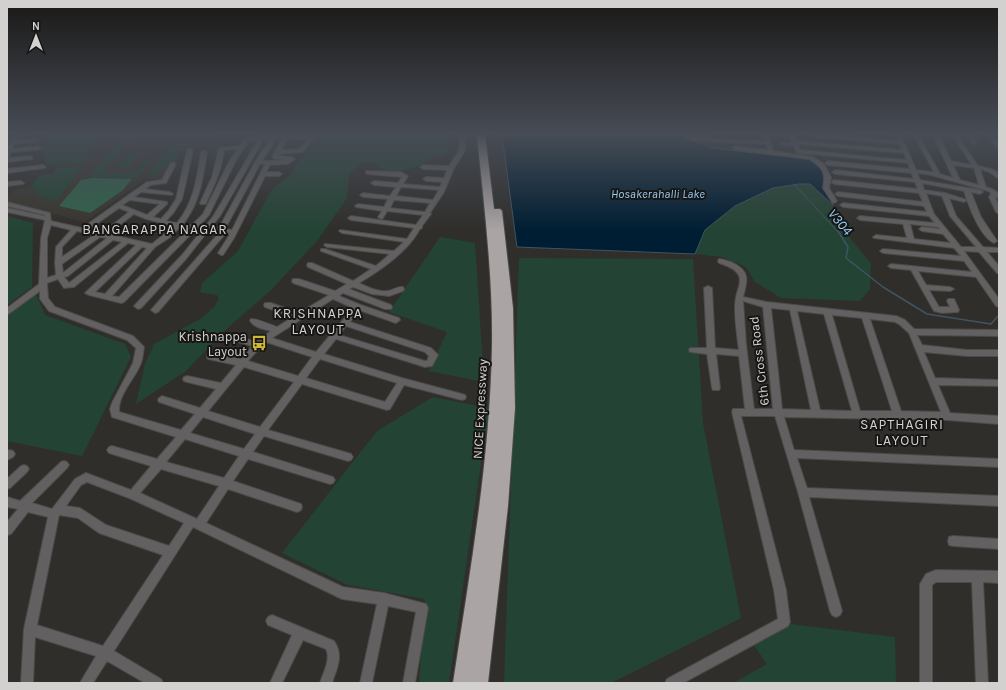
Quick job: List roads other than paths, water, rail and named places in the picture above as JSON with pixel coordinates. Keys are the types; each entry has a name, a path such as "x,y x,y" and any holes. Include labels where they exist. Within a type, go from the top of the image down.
{"highway":[{"name":"NICE Expressway","path":"462,683 488,505 497,406 498,345 495,264 484,167"},
{"name":"NICE Expressway","path":"479,683 499,521 508,408 507,308 504,263 492,167"}],"street":[{"path":"7,171 41,167"},
{"path":"84,230 152,182 164,182 171,167"},
{"path":"162,222 172,211 179,199 186,167"},
{"path":"107,297 154,246 185,218 196,199 201,167"},
{"path":"203,203 212,185 218,167"},
{"path":"141,244 89,293 121,300 193,228 210,208 230,167"},
{"path":"138,306 217,216 244,167"},
{"path":"155,310 222,232 255,167"},
{"path":"222,253 268,167"},
{"path":"133,495 257,345 299,316 377,269 409,241 420,227 435,202 451,168 429,167"},
{"path":"823,167 828,177 826,188 834,201"},
{"path":"873,167 938,175 996,194 992,197 999,212"},
{"path":"912,167 931,214 958,247 999,304"},
{"path":"934,167 938,175"},
{"path":"953,167 958,181"},
{"path":"976,167 982,190"},
{"path":"977,167 996,172 999,177"},
{"path":"368,172 404,175 381,217"},
{"path":"835,172 918,181 967,190 982,190"},
{"path":"263,174 279,174"},
{"path":"861,175 882,220"},
{"path":"426,179 446,180"},
{"path":"834,182 922,191 964,200"},
{"path":"7,184 21,183"},
{"path":"374,183 442,189"},
{"path":"140,190 170,194"},
{"path":"967,190 984,230 994,241"},
{"path":"838,194 927,204"},
{"path":"363,195 435,202"},
{"path":"944,195 953,216 999,271"},
{"path":"129,198 165,203 148,218"},
{"path":"7,204 48,214 44,238 44,299 52,308 130,338 140,347 137,362 118,398 114,412 118,416 330,480"},
{"path":"843,205 931,214"},
{"path":"119,206 148,218 177,226 233,232"},
{"path":"358,206 428,214"},
{"path":"7,210 102,235 154,246"},
{"path":"58,263 102,235 134,211"},
{"path":"351,218 420,227"},
{"path":"860,218 939,225"},
{"path":"906,222 911,241"},
{"path":"76,228 59,247 58,263 60,277 67,286 71,285 127,241"},
{"path":"922,229 946,232"},
{"path":"342,231 409,241"},
{"path":"7,312 44,283 60,277 77,266 113,237"},
{"path":"876,237 982,250 999,250"},
{"path":"377,269 325,248 396,253"},
{"path":"883,252 967,259"},
{"path":"721,261 736,268 741,273 744,281 739,298 742,353 750,413"},
{"path":"310,265 368,290 387,294 400,289"},
{"path":"890,266 978,275"},
{"path":"913,268 937,309 955,310 951,301"},
{"path":"296,282 334,295 358,307 396,320"},
{"path":"925,287 950,289"},
{"path":"708,288 711,351 716,388"},
{"path":"343,290 388,307"},
{"path":"739,298 767,305 865,316 902,322 912,332 947,416"},
{"path":"268,305 299,316"},
{"name":"6th Cross Road","path":"767,305 778,413 803,492 836,611"},
{"path":"86,683 170,552 228,484 262,432 318,355 358,307"},
{"path":"794,308 816,414"},
{"path":"828,313 857,414"},
{"path":"865,316 898,415"},
{"path":"254,321 260,325 278,330"},
{"path":"334,336 425,364 429,364 434,355 428,350 344,323"},
{"path":"912,332 999,333"},
{"path":"231,337 257,345"},
{"path":"265,339 402,382 462,397"},
{"path":"919,348 967,353 999,353"},
{"path":"693,350 742,353"},
{"path":"212,357 243,363 387,406 402,382"},
{"path":"187,378 223,387"},
{"path":"932,381 999,383"},
{"path":"162,400 262,432 348,457"},
{"path":"671,683 784,622 780,590 736,412 947,416 999,420"},
{"path":"112,450 228,484 297,507"},
{"path":"791,454 999,463"},
{"path":"7,530 24,506 64,465"},
{"path":"7,485 24,469"},
{"path":"27,683 30,629 56,512 78,482 86,477 133,495 195,523 342,593 384,599 422,608 409,683"},
{"path":"803,492 999,502"},
{"path":"7,502 56,512 80,513 103,528 170,552"},
{"path":"953,541 999,544"},
{"path":"926,683 926,584 930,578 936,576 999,578"},
{"path":"977,577 982,683"},
{"path":"366,683 384,599"},
{"path":"272,620 330,645 334,649 334,656 326,683"},
{"path":"30,629 105,653 157,683"},
{"path":"276,683 300,632"}],"water":[{"name":"Hosakerahalli Lake","path":"506,167 821,167 833,205 810,184 773,188 735,206 705,230 695,254 517,247"}],"waterway":[{"name":"V304","path":"794,184 838,232"},
{"name":"V304","path":"838,231 848,247 846,258 883,287 927,314 991,324 999,315"}],"place":[{"name":"Krishnappa Layout","path":"259,343"}],"district":[{"name":"BANGARAPPA NAGAR","path":"155,229"},
{"name":"KRISHNAPPA LAYOUT","path":"318,322"},
{"name":"SAPTHAGIRI LAYOUT","path":"902,432"}]}
